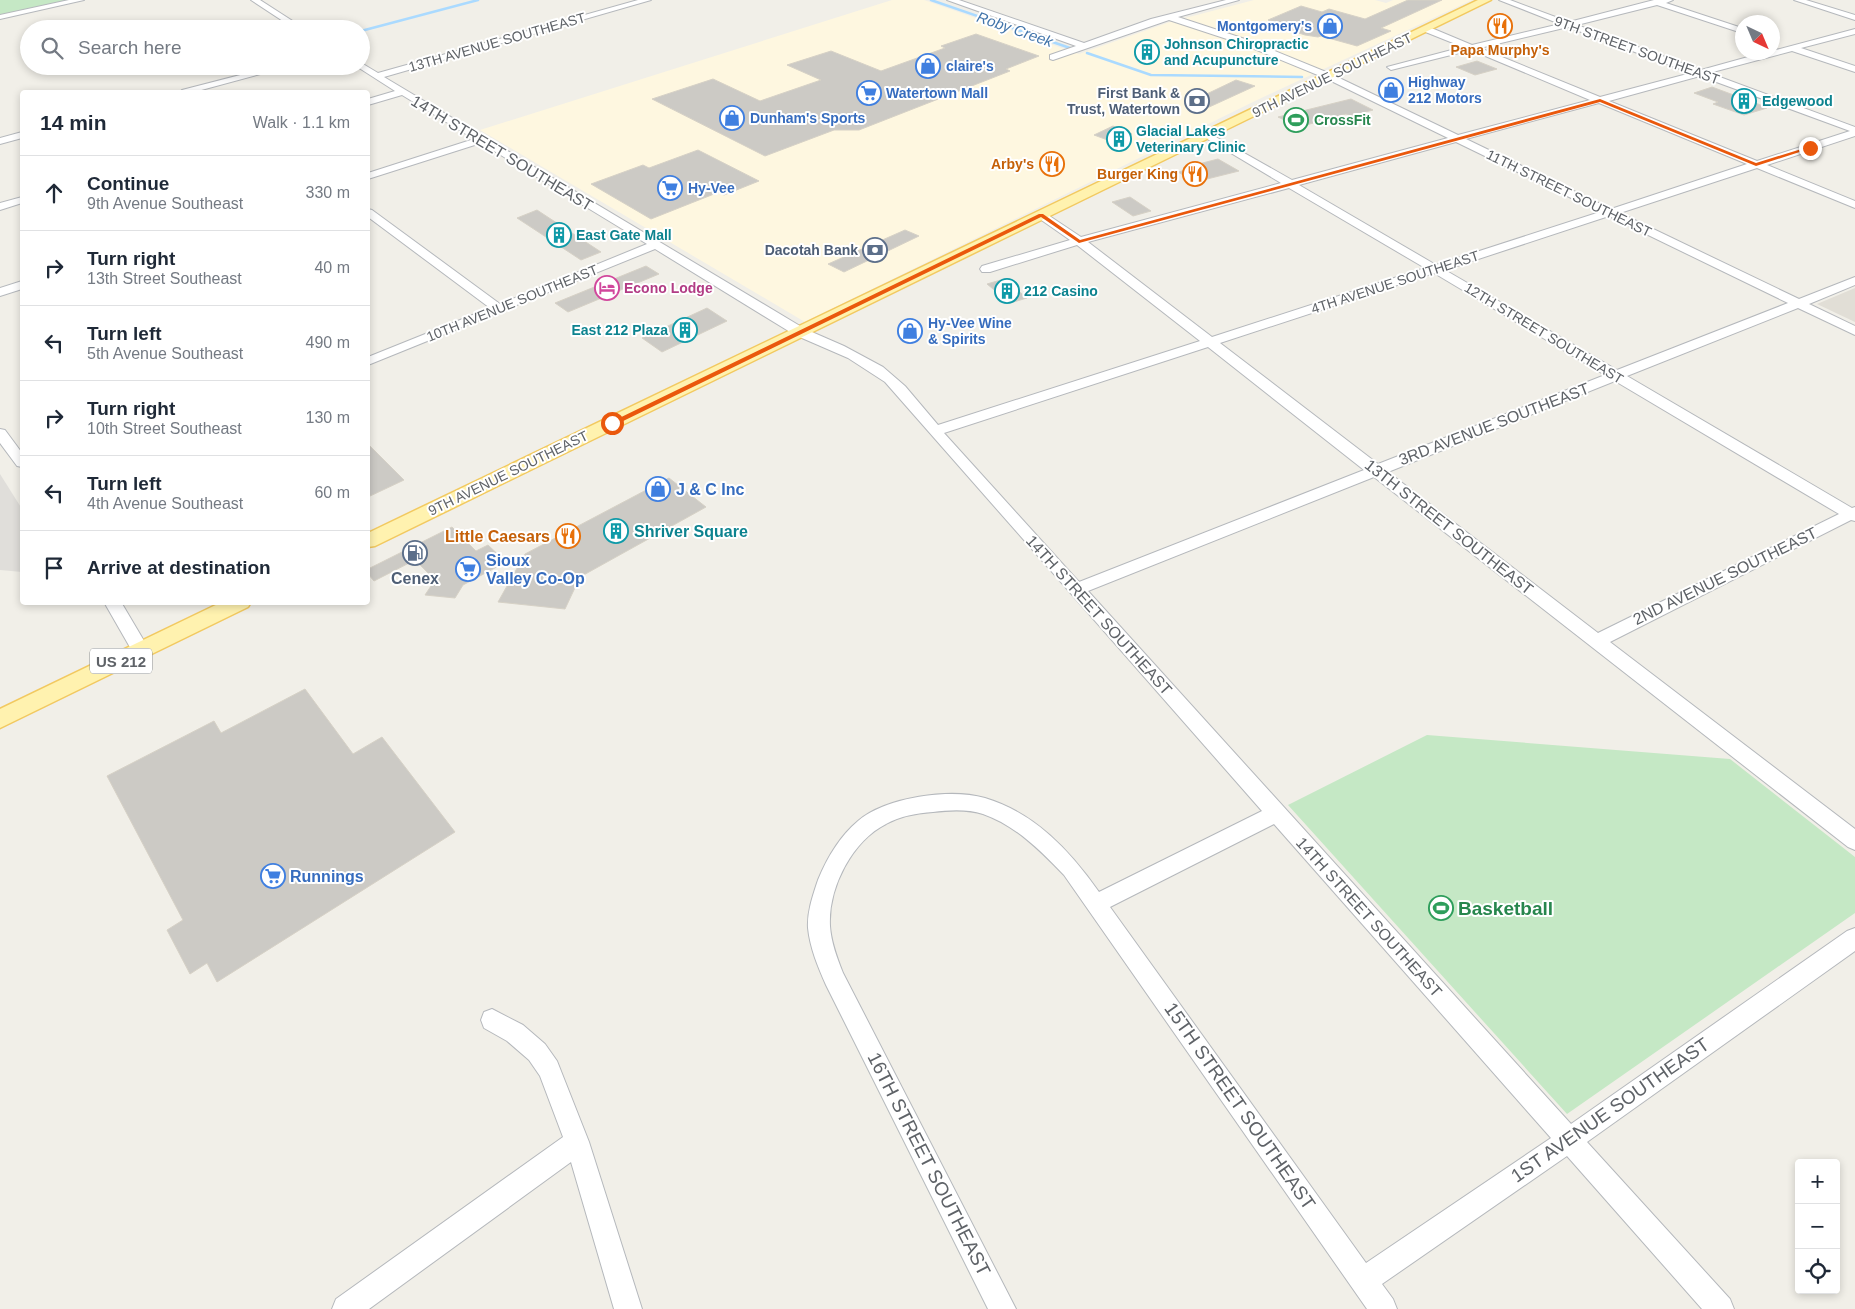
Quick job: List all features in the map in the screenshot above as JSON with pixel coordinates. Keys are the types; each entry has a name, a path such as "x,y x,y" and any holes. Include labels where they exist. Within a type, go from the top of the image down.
{"main road":[{"name":"9TH AVENUE SOUTHEAST","path":"370,540 1486,0"},
{"name":"US 212","path":"0,719 235,605"}],"street":[{"path":"0,17 80,0"},
{"path":"254,0 286,20"},
{"name":"13TH AVENUE SOUTHEAST","path":"376,76 647,0"},
{"path":"951,0 1084,46"},
{"path":"1053,57 1169,17 1235,0"},
{"name":"9TH STREET SOUTHEAST","path":"1503,0 1855,132"},
{"path":"1391,67 1654,1 1669,0"},
{"path":"1798,0 1855,18"},
{"path":"1654,1 1735,29"},
{"name":"11TH STREET SOUTHEAST","path":"1169,17 1245,42 1328,76 1855,331"},
{"path":"1426,29 1855,205"},
{"path":"986,269 1079,241 1292,185 1855,31"},
{"path":"1780,44 1855,69"},
{"name":"14TH STREET SOUTHEAST","path":"370,72 800,332 853,355 886,377 900,389 934,431 1720,1309"},
{"path":"193,90 251,75"},
{"name":"13TH AVENUE SOUTHEAST","path":"370,101 402,92"},
{"name":"4TH AVENUE SOUTHEAST","path":"934,431 1855,132"},
{"path":"0,140 20,135"},
{"name":"12TH STREET SOUTHEAST","path":"1207,135 1854,514"},
{"path":"370,175 481,140"},
{"path":"0,207 20,201"},
{"path":"370,213 498,308"},
{"name":"13TH STREET SOUTHEAST","path":"1041,215 1079,241 1855,841"},
{"name":"10TH AVENUE SOUTHEAST","path":"370,360 656,245"},
{"name":"3RD AVENUE SOUTHEAST","path":"1077,590 1855,281"},
{"path":"0,292 20,286"},
{"path":"0,433 20,460"},
{"name":"2ND AVENUE SOUTHEAST","path":"1596,641 1854,514"},
{"path":"114,605 141,651"},
{"name":"15TH STREET SOUTHEAST","path":"904,808 935,802 962,803 988,808 1011,818 1031,830 1049,846 1071,869 1384,1309"},
{"name":"16TH STREET SOUTHEAST","path":"904,808 877,818 856,836 830,875 822,897 819,921 823,948 834,978 1002,1309"},
{"path":"1096,904 1276,813"},
{"name":"1ST AVENUE SOUTHEAST","path":"1363,1281 1569,1140 1855,938"},
{"path":"492,1020 515,1033 537,1052 549,1069 577,1142 628,1309"},
{"path":"346,1309 577,1142"}],"shaded area":[{"path":"892,0 924,0 1079,54 1170,22 1254,0 1375,0 1386,3 1393,0 1472,0 1255,101 805,322 480,130"},
{"path":"1855,288 1855,322 1817,304"},
{"path":"0,474 20,506 20,572 0,570"}],"green space":[{"path":"0,0 72,0 0,15"},
{"path":"1427,735 1730,759 1855,857 1855,913 1567,1114 1288,805"}],"building":[{"name":"Montgomery's","path":"1408,0 1442,0 1381,28 1391,31 1357,46 1321,36 1305,35 1280,27 1285,25 1268,20 1301,6 1322,12 1329,9 1365,19"},
{"name":"Watertown Mall","path":"976,34 1039,56 1006,69 1010,71 859,130 834,130 765,156 652,99 713,79 760,101 821,80 787,65 831,51 881,71 945,48 941,46"},
{"path":"1477,61 1497,69 1475,75 1456,67"},
{"path":"1236,80 1255,86 1207,108 1190,102"},
{"name":"Edgewood","path":"1712,87 1767,108 1744,115 1713,104 1718,102 1694,93"},
{"path":"1351,99 1373,110 1351,116 1346,114 1299,127 1278,117"},
{"name":"Glacial Lakes Veterinary Clinic","path":"1113,126 1132,134 1113,142 1094,135"},
{"name":"Hy-Vee","path":"698,150 759,181 724,195 719,192 651,219 591,184 643,165 649,168"},
{"path":"1218,159 1239,171 1195,182 1178,172 1186,170 1183,168"},
{"path":"1130,197 1151,211 1133,216 1112,202"},
{"name":"East Gate Mall","path":"537,210 601,252 581,260 517,218"},
{"name":"Dacotah Bank","path":"905,230 919,236 844,272 828,264"},
{"name":"Econo Lodge","path":"646,266 659,274 568,312 555,303"},
{"name":"212 Casino","path":"1004,279 1027,298 1010,303 987,284"},
{"name":"East 212 Plaza","path":"707,308 727,321 662,352 642,338"},
{"path":"370,446 404,480 370,496"},
{"name":"Shriver Square","path":"669,478 706,507 580,577 565,609 498,602 525,554"},
{"path":"452,527 476,551 488,545 506,562 463,585 455,598 425,595 435,580 415,560 374,581 370,576 370,568"},
{"name":"Runnings","path":"305,689 353,754 382,737 455,832 217,982 207,963 190,974 167,930 183,920 107,776 214,721 221,733"}],"waterway":[{"path":"370,29 478,0"},
{"name":"Roby Creek","path":"931,0 1070,48"},
{"name":"Roby Creek","path":"1087,53 1151,75 1302,77"}],"place":[{"name":"Montgomery's","path":"1330,26"},
{"name":"Papa Murphy's","path":"1500,26"},
{"name":"Johnson Chiropractic and Acupuncture","path":"1147,52"},
{"name":"claire's","path":"928,66"},
{"name":"Highway 212 Motors","path":"1391,90"},
{"name":"Watertown Mall","path":"869,93"},
{"name":"First Bank & Trust, Watertown","path":"1197,101"},
{"name":"Edgewood","path":"1744,101"},
{"name":"Dunham's Sports","path":"732,118"},
{"name":"CrossFit","path":"1296,120"},
{"name":"Glacial Lakes Veterinary Clinic","path":"1119,139"},
{"name":"Arby's","path":"1052,164"},
{"name":"Burger King","path":"1195,174"},
{"name":"Hy-Vee","path":"670,188"},
{"name":"East Gate Mall","path":"559,235"},
{"name":"Dacotah Bank","path":"875,250"},
{"name":"Econo Lodge","path":"607,288"},
{"name":"212 Casino","path":"1007,291"},
{"name":"East 212 Plaza","path":"685,330"},
{"name":"Hy-Vee Wine & Spirits","path":"910,331"},
{"name":"J & C Inc","path":"658,489"},
{"name":"Shriver Square","path":"616,531"},
{"name":"Little Caesars","path":"568,536"},
{"name":"Cenex","path":"415,553"},
{"name":"Sioux Valley Co-Op","path":"468,569"},
{"name":"Runnings","path":"273,876"},
{"name":"Basketball","path":"1441,908"}],"route":[{"path":"612,423 1041,215 1079,241 1292,185 1600,100 1756,165 1810,148"}]}
